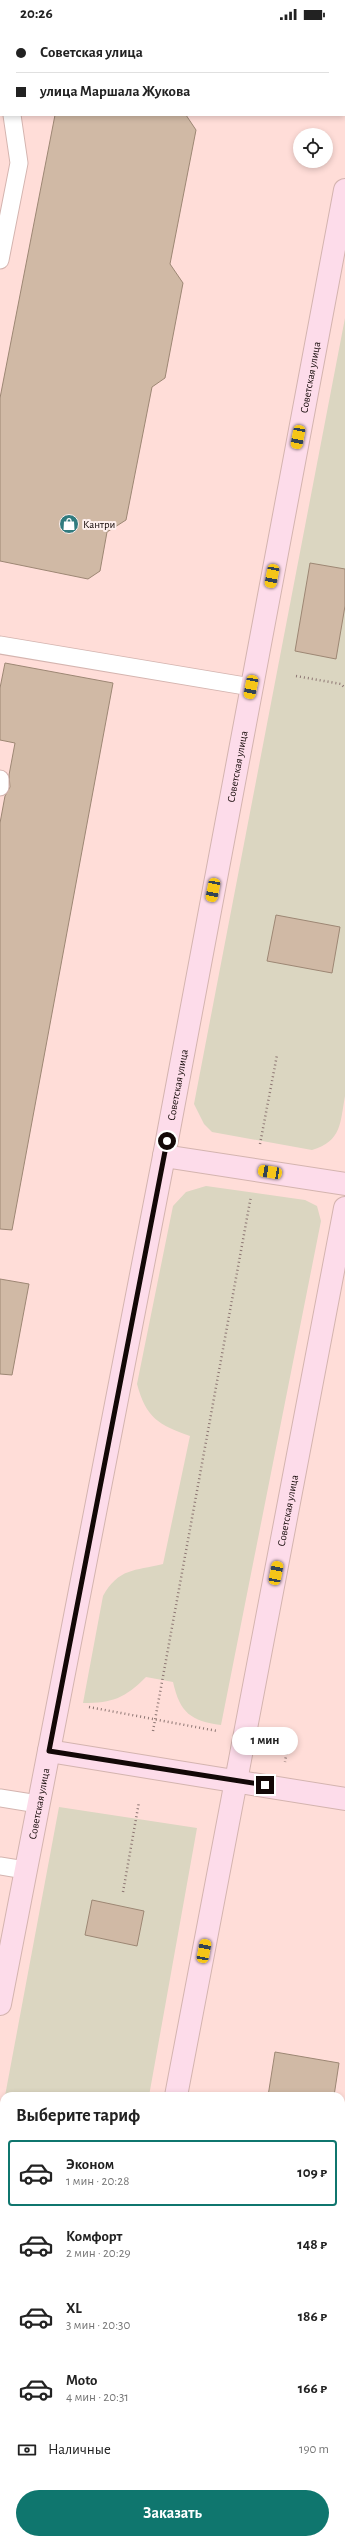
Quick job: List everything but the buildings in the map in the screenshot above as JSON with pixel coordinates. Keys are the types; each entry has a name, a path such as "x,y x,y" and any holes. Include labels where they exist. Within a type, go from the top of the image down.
{"street":[{"name":"Советская улица","path":"0,2004 164,1156 345,190"},
{"path":"164,1156 345,1184"},
{"name":"Советская улица","path":"177,2092 344,1222"},
{"path":"49,1751 236,1780 345,1799"}],"lane":[{"path":"0,260 20,163 12,116"},
{"path":"0,645 251,687"},
{"path":"0,780 0,787"},
{"path":"0,1798 38,1804"},
{"path":"0,1866 25,1870"}],"path":[{"path":"296,676 341,684 345,688"},
{"path":"153,1731 277,1055"},
{"path":"89,1707 217,1731"},
{"path":"268,1740 288,1744 284,1766"},
{"path":"123,1892 139,1802"}],"shaded area":[{"path":"345,318 345,1096 338,1130 329,1142 312,1150 212,1132 204,1124 194,1104"},
{"path":"206,1186 305,1200 317,1206 321,1221 221,1725 202,1721 188,1714 179,1701 173,1682 146,1677 132,1690 118,1698 103,1702 83,1703 103,1596 115,1580 121,1575 135,1570 163,1564 190,1436 170,1428 155,1419 145,1405 137,1384 173,1206 186,1192"},
{"path":"59,1807 197,1828 150,2092 6,2092"}],"place":[{"name":"Кантри","path":"69,524"}],"route":[{"path":"167,1141 49,1751 265,1785"}]}
